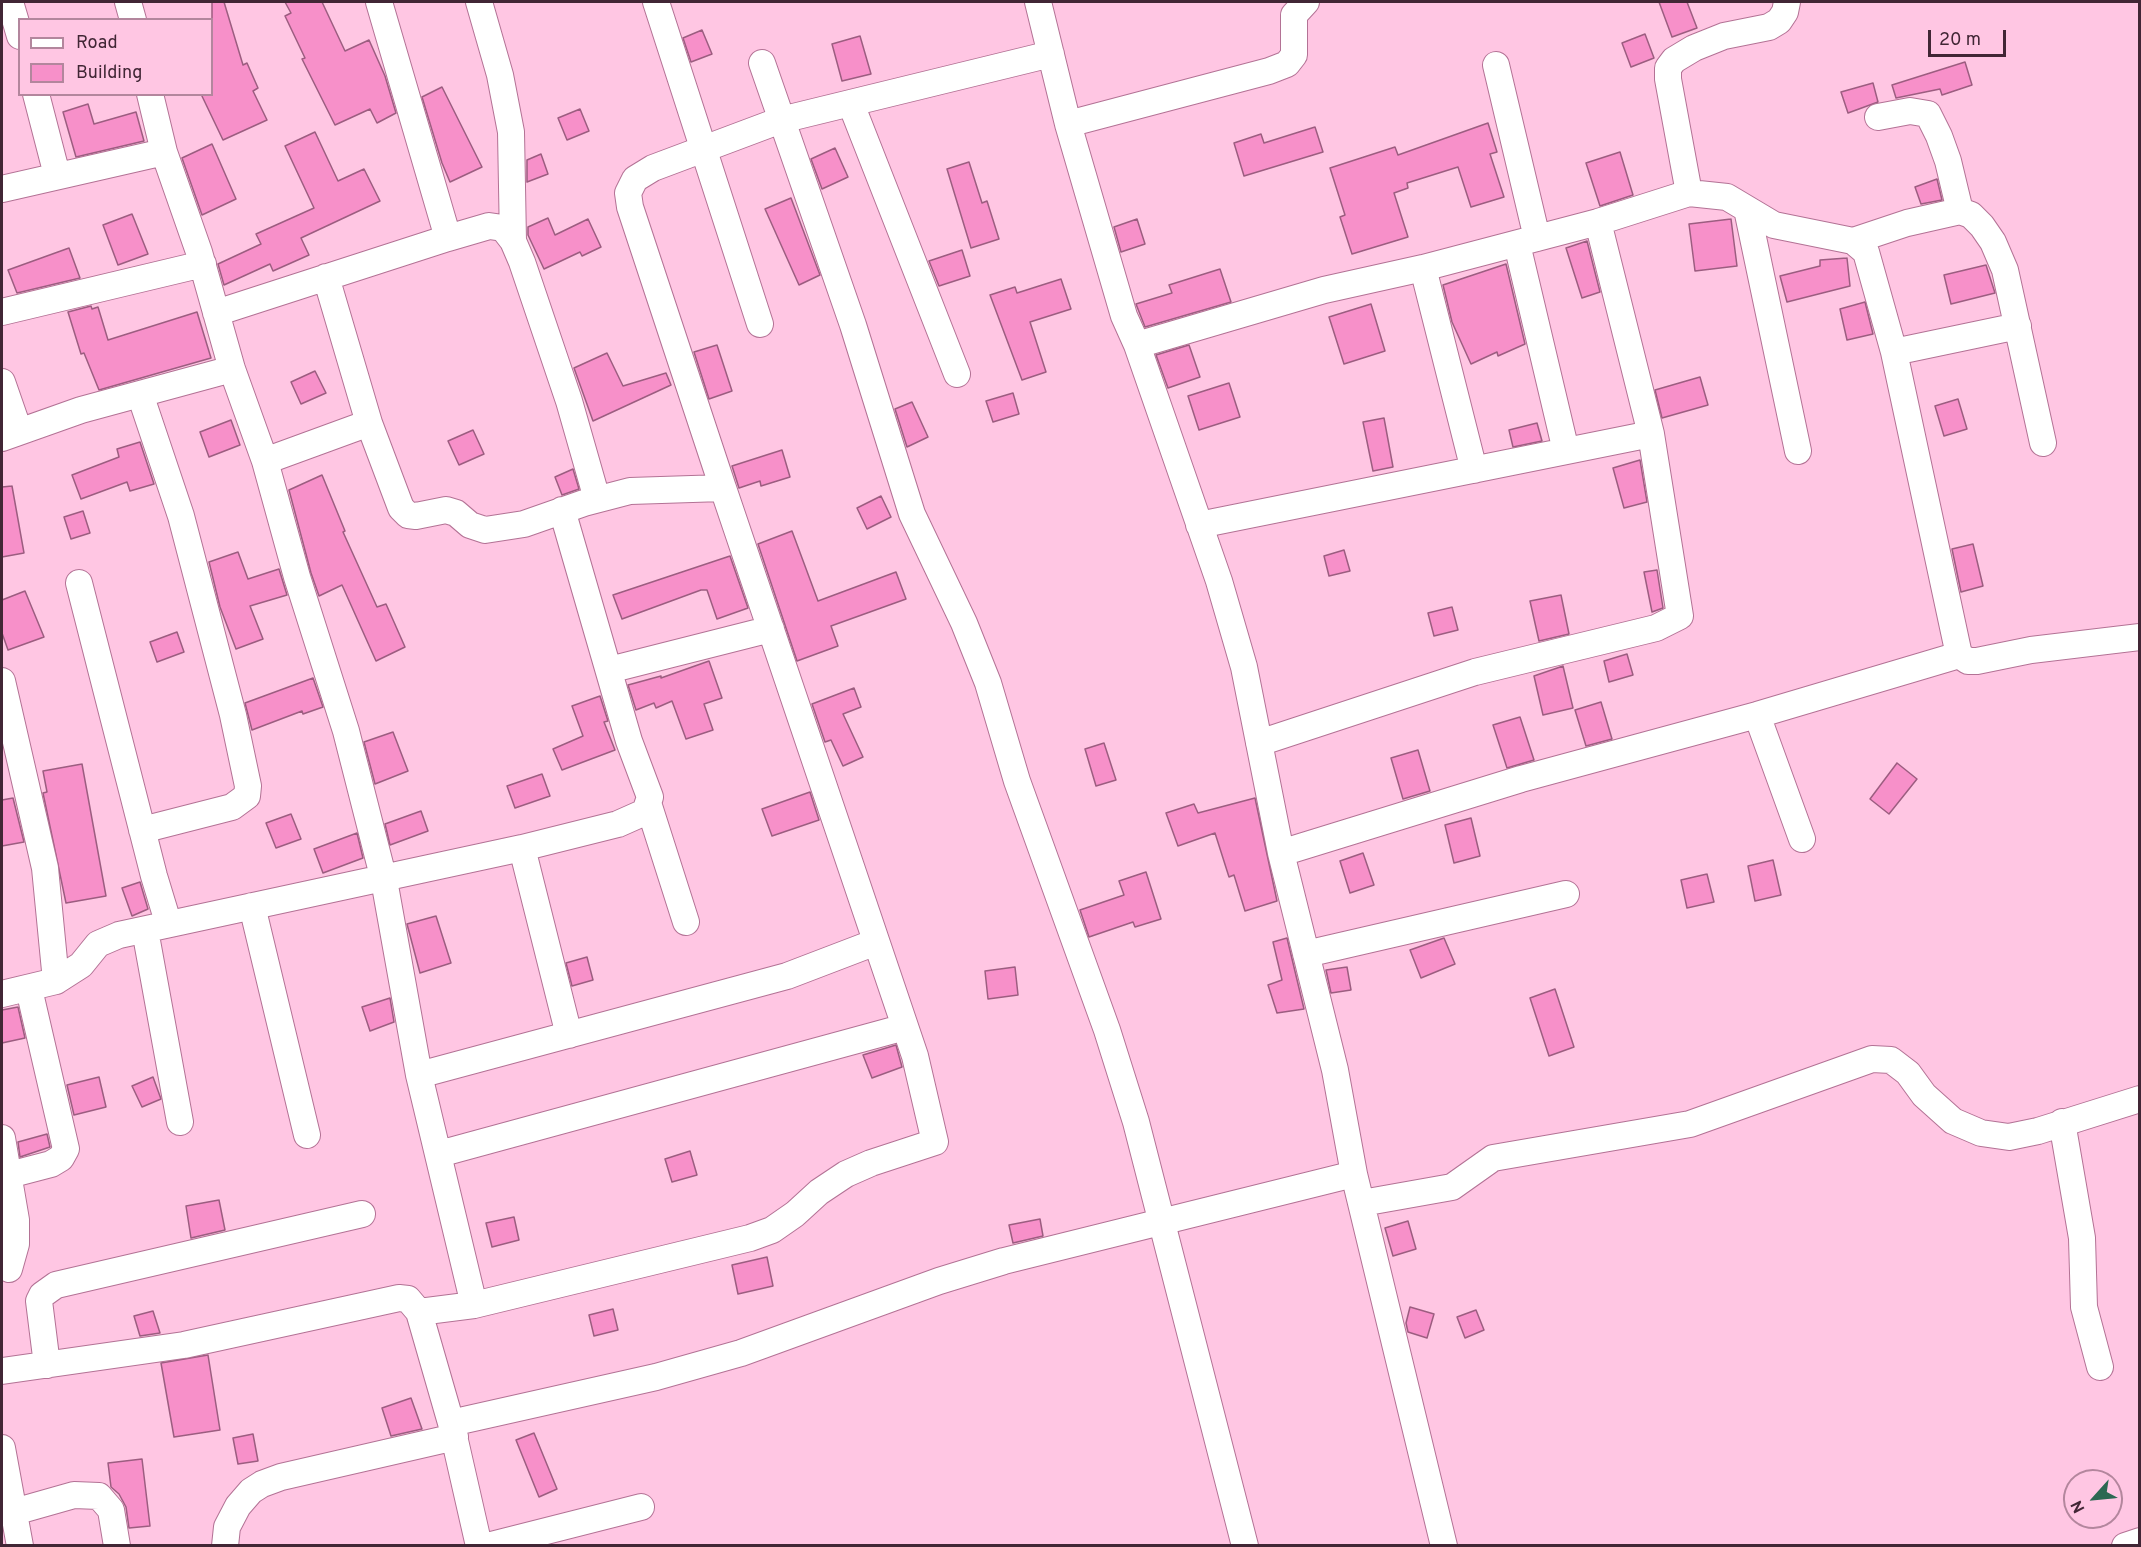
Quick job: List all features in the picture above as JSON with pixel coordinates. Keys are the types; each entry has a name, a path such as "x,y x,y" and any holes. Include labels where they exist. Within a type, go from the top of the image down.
{"street":[{"path":"10,2 18,29"},
{"path":"128,2 132,18"},
{"path":"379,2 448,238"},
{"path":"480,2 500,75 511,132 510,202 513,241 569,401 597,499"},
{"path":"656,2 760,324"},
{"path":"1038,2 1068,124 1124,316 1137,345 1199,525 1244,667 1281,853 1335,1070 1354,1174 1444,1545"},
{"path":"1068,124 1259,74 1287,64 1294,55 1294,15 1306,2"},
{"path":"1689,193 1668,79 1668,68 1674,60 1694,48 1724,36 1769,27 1779,21 1787,2"},
{"path":"419,1312 474,1305 750,1238 772,1230 795,1214 819,1192 846,1174 871,1163 935,1142 915,1056 723,488 630,207 628,194 635,178 703,148 781,120 1052,54"},
{"path":"762,63 857,336 912,514 964,622 988,683 1017,782 1103,1019 1136,1122 1160,1223 1245,1545"},
{"path":"1496,65 1566,451"},
{"path":"37,96 57,175"},
{"path":"150,96 164,152 203,264 232,369 265,461 297,577 346,731 384,880 419,1075 474,1305"},
{"path":"851,104 957,374"},
{"path":"1878,117 1910,111 1928,114 1942,144 1960,211"},
{"path":"2,189 164,152"},
{"path":"1137,345 1324,290 1423,268 1598,222 1689,193 1727,197 1774,225 1853,241 1866,252 1894,352 1959,656"},
{"path":"1747,209 1798,451"},
{"path":"1853,241 1907,223 1960,211 1971,214 1993,242 2004,270 2043,443"},
{"path":"1259,743 1475,672 1672,623 1680,616 1651,434 1598,222"},
{"path":"216,313 489,226 502,228 513,241"},
{"path":"2,312 203,264"},
{"path":"1423,268 1474,470"},
{"path":"326,277 369,423 395,498 408,515 446,510 456,513 470,525 485,530 524,524 597,499 630,491 723,488"},
{"path":"1894,352 2018,326"},
{"path":"2,382 10,434 140,394 232,369"},
{"path":"140,394 181,516 235,725 248,786 247,796 232,807 142,830"},
{"path":"265,461 369,423"},
{"path":"1199,525 1651,434"},
{"path":"562,510 629,741 650,797 649,806 686,922"},
{"path":"79,583 142,830 157,926 180,1122"},
{"path":"609,670 771,629"},
{"path":"1281,853 1521,779 1757,715 1959,656 1968,661 1977,661 2031,650 2139,637"},
{"path":"2,681 45,868 56,981"},
{"path":"1757,715 1802,839"},
{"path":"2,994 56,981 81,965 98,944 119,935 384,880 522,848 618,824 645,812 649,806"},
{"path":"522,848 569,1035"},
{"path":"1306,954 1566,894"},
{"path":"252,906 307,1135"},
{"path":"419,1075 787,976 876,942"},
{"path":"9,1175 51,1164 61,1158 66,1149 29,989"},
{"path":"439,1154 905,1027"},
{"path":"1362,1203 1452,1187 1493,1158 1690,1124 1872,1059 1891,1060 1908,1073 1924,1095 1953,1121 1981,1133 2009,1137 2139,1099"},
{"path":"2062,1122 2082,1238 2084,1307 2100,1367"},
{"path":"2,1138 9,1175 16,1244 5,1268 22,1279 39,1301"},
{"path":"225,1545 227,1527 238,1506 251,1491 281,1477 741,1353 939,1281 1004,1261 1354,1174"},
{"path":"47,1365 39,1301 42,1294 56,1285 362,1214"},
{"path":"2,1371 184,1345 399,1298 408,1299 419,1312 453,1430 479,1545"},
{"path":"2,1448 20,1545"},
{"path":"14,1512 75,1496 99,1496 111,1510 117,1545"},
{"path":"487,1545 641,1507"},
{"path":"2125,1545 2139,1540"}],"building":[{"path":"212,2 224,2 243,65 247,63 258,88 253,91 267,120 223,140 202,96 213,96"},
{"path":"285,2 322,2 345,51 369,40 385,76 396,113 377,123 370,109 335,125 302,59 305,58 285,16 291,13"},
{"path":"1659,2 1687,2 1697,28 1672,37"},
{"path":"702,30 712,54 691,62 683,38"},
{"path":"1645,34 1654,58 1631,67 1622,43"},
{"path":"860,36 871,74 842,81 832,44"},
{"path":"1965,62 1972,85 1942,95 1940,89 1896,98 1892,85"},
{"path":"1873,83 1878,102 1848,113 1841,92"},
{"path":"442,87 482,167 450,182 422,97"},
{"path":"88,104 94,124 136,112 144,141 76,157 63,112"},
{"path":"580,109 589,131 567,140 558,118"},
{"path":"1488,123 1497,152 1490,154 1504,197 1471,207 1458,167 1407,183 1408,188 1394,193 1408,237 1352,254 1340,217 1345,215 1330,168 1395,147 1398,155"},
{"path":"1315,127 1323,152 1244,176 1234,143 1261,134 1264,143"},
{"path":"315,132 338,181 364,169 380,201 301,238 309,255 273,271 270,264 224,285 218,264 261,244 256,234 314,208 285,146"},
{"path":"212,144 236,199 202,215 182,158"},
{"path":"835,148 848,177 822,189 811,159"},
{"path":"1620,152 1633,195 1600,206 1586,163"},
{"path":"541,154 548,174 527,182 527,160"},
{"path":"969,162 982,203 987,201 999,239 971,248 947,169"},
{"path":"1937,179 1942,200 1921,204 1915,187"},
{"path":"791,198 820,275 799,285 765,209"},
{"path":"132,214 148,254 118,265 103,225"},
{"path":"548,218 555,235 588,219 601,247 582,256 580,252 544,269 528,235 528,227"},
{"path":"1137,219 1145,244 1121,252 1114,227"},
{"path":"1731,219 1737,266 1695,271 1689,224"},
{"path":"1587,241 1600,292 1582,298 1566,248"},
{"path":"69,248 80,278 17,293 8,270"},
{"path":"962,250 970,276 939,286 929,261"},
{"path":"1847,258 1850,286 1787,302 1780,276 1820,266 1820,260"},
{"path":"1506,264 1525,344 1498,356 1497,352 1471,364 1452,322 1443,285"},
{"path":"1986,265 1995,293 1951,304 1944,275"},
{"path":"1220,269 1231,302 1145,327 1136,304 1172,293 1169,285"},
{"path":"1061,279 1071,309 1030,322 1046,372 1022,380 990,295 1015,287 1017,293"},
{"path":"1865,302 1873,334 1847,340 1840,309"},
{"path":"1371,304 1385,351 1344,364 1329,317"},
{"path":"91,306 92,309 98,307 108,340 197,312 211,358 99,390 84,353 81,354 68,312"},
{"path":"717,345 732,391 709,399 694,352"},
{"path":"1189,345 1200,377 1168,388 1156,355"},
{"path":"607,353 623,386 666,373 671,385 593,421 574,368"},
{"path":"315,371 326,393 301,404 291,382"},
{"path":"1700,377 1708,405 1662,418 1655,390"},
{"path":"1229,383 1240,417 1199,430 1188,396"},
{"path":"1013,393 1019,414 993,422 986,401"},
{"path":"1958,399 1967,429 1944,436 1935,406"},
{"path":"912,402 928,437 907,447 895,409"},
{"path":"1384,418 1393,467 1373,471 1363,422"},
{"path":"231,420 240,445 209,457 200,432"},
{"path":"1537,423 1542,441 1513,447 1509,430"},
{"path":"473,430 484,454 459,465 448,441"},
{"path":"140,442 154,484 130,491 127,482 81,499 72,475 119,457 117,449"},
{"path":"782,450 790,477 761,486 760,481 739,488 732,466"},
{"path":"1640,460 1647,502 1624,508 1613,468"},
{"path":"573,469 579,489 562,495 555,477"},
{"path":"322,475 345,531 343,532 377,607 386,604 405,647 376,661 342,585 319,596 311,573 289,490"},
{"path":"12,486 24,553 2,557 2,487"},
{"path":"881,496 891,517 867,529 857,508"},
{"path":"83,511 90,533 71,539 64,517"},
{"path":"792,531 818,601 896,572 906,599 831,626 838,646 797,661 758,544"},
{"path":"1973,544 1983,586 1961,592 1952,549"},
{"path":"1344,550 1350,571 1329,576 1324,556"},
{"path":"238,552 248,579 279,569 287,595 250,606 263,639 236,649 220,607 209,562"},
{"path":"730,556 748,608 717,619 707,590 701,590 622,619 613,595"},
{"path":"1657,570 1663,608 1652,612 1644,572"},
{"path":"25,591 44,637 8,650 2,633 2,600"},
{"path":"1561,595 1569,634 1539,641 1530,601"},
{"path":"1452,607 1458,630 1434,636 1428,613"},
{"path":"177,632 184,652 157,662 150,642"},
{"path":"1627,654 1633,675 1609,682 1604,661"},
{"path":"709,661 722,698 704,704 713,730 686,739 672,701 656,708 654,703 636,710 628,685 661,676 661,678"},
{"path":"1563,666 1573,708 1543,715 1534,676"},
{"path":"313,678 323,707 303,714 302,711 252,730 245,703"},
{"path":"854,688 861,707 843,714 863,757 843,766 831,740 825,742 812,704"},
{"path":"600,696 608,721 604,722 615,750 562,770 553,749 583,736 572,706"},
{"path":"1601,702 1612,739 1586,746 1575,710"},
{"path":"1520,717 1534,760 1507,768 1493,725"},
{"path":"393,732 408,771 375,784 364,742"},
{"path":"1104,743 1116,780 1096,786 1085,749"},
{"path":"1418,750 1430,791 1403,799 1391,758"},
{"path":"1897,763 1917,779 1889,814 1870,799"},
{"path":"82,764 106,896 66,903 43,793 47,792 43,771"},
{"path":"542,774 550,796 515,808 507,786"},
{"path":"810,792 819,820 772,836 762,809"},
{"path":"13,798 24,842 2,846 2,800"},
{"path":"1255,798 1277,901 1245,911 1234,875 1229,877 1215,833 1178,846 1166,813 1194,804 1198,813"},
{"path":"421,811 428,831 390,845 385,824"},
{"path":"291,814 301,839 276,848 266,823"},
{"path":"1471,818 1480,856 1454,863 1445,825"},
{"path":"357,833 363,858 323,873 314,849"},
{"path":"1363,853 1374,885 1350,893 1340,861"},
{"path":"1773,860 1781,895 1755,901 1748,866"},
{"path":"1146,872 1161,919 1135,927 1133,922 1089,937 1080,910 1124,895 1119,881"},
{"path":"1707,874 1714,902 1687,908 1681,880"},
{"path":"140,882 148,909 132,916 122,888"},
{"path":"436,916 451,963 420,973 407,924"},
{"path":"1287,938 1304,1009 1277,1013 1268,985 1282,980 1273,942"},
{"path":"1444,938 1455,964 1421,978 1410,950"},
{"path":"587,957 593,980 572,986 566,963"},
{"path":"1015,967 1018,995 988,999 985,971"},
{"path":"1347,967 1351,990 1331,993 1326,970"},
{"path":"1555,989 1574,1047 1549,1056 1530,998"},
{"path":"390,998 394,1022 370,1031 362,1007"},
{"path":"18,1007 25,1038 2,1043 2,1010"},
{"path":"896,1045 902,1067 872,1078 863,1055"},
{"path":"99,1077 106,1107 74,1115 67,1085"},
{"path":"153,1077 161,1099 142,1107 132,1086"},
{"path":"47,1134 50,1147 20,1157 18,1142"},
{"path":"690,1151 697,1175 672,1182 665,1159"},
{"path":"219,1200 225,1230 191,1238 186,1206"},
{"path":"514,1217 519,1240 492,1247 486,1223"},
{"path":"1040,1219 1043,1236 1013,1243 1009,1225"},
{"path":"1408,1221 1416,1249 1393,1256 1385,1228"},
{"path":"767,1257 773,1286 738,1294 732,1265"},
{"path":"1410,1307 1434,1314 1427,1338 1408,1332 1406,1323"},
{"path":"613,1309 618,1330 594,1336 589,1315"},
{"path":"1476,1310 1484,1330 1465,1338 1457,1317"},
{"path":"153,1311 160,1333 140,1336 134,1316"},
{"path":"208,1355 220,1430 174,1437 161,1363"},
{"path":"411,1398 422,1429 391,1436 382,1408"},
{"path":"534,1433 557,1489 539,1497 516,1440"},
{"path":"253,1434 258,1461 238,1464 233,1438"},
{"path":"142,1459 150,1526 129,1528 126,1507 119,1494 111,1487 108,1463"}]}
